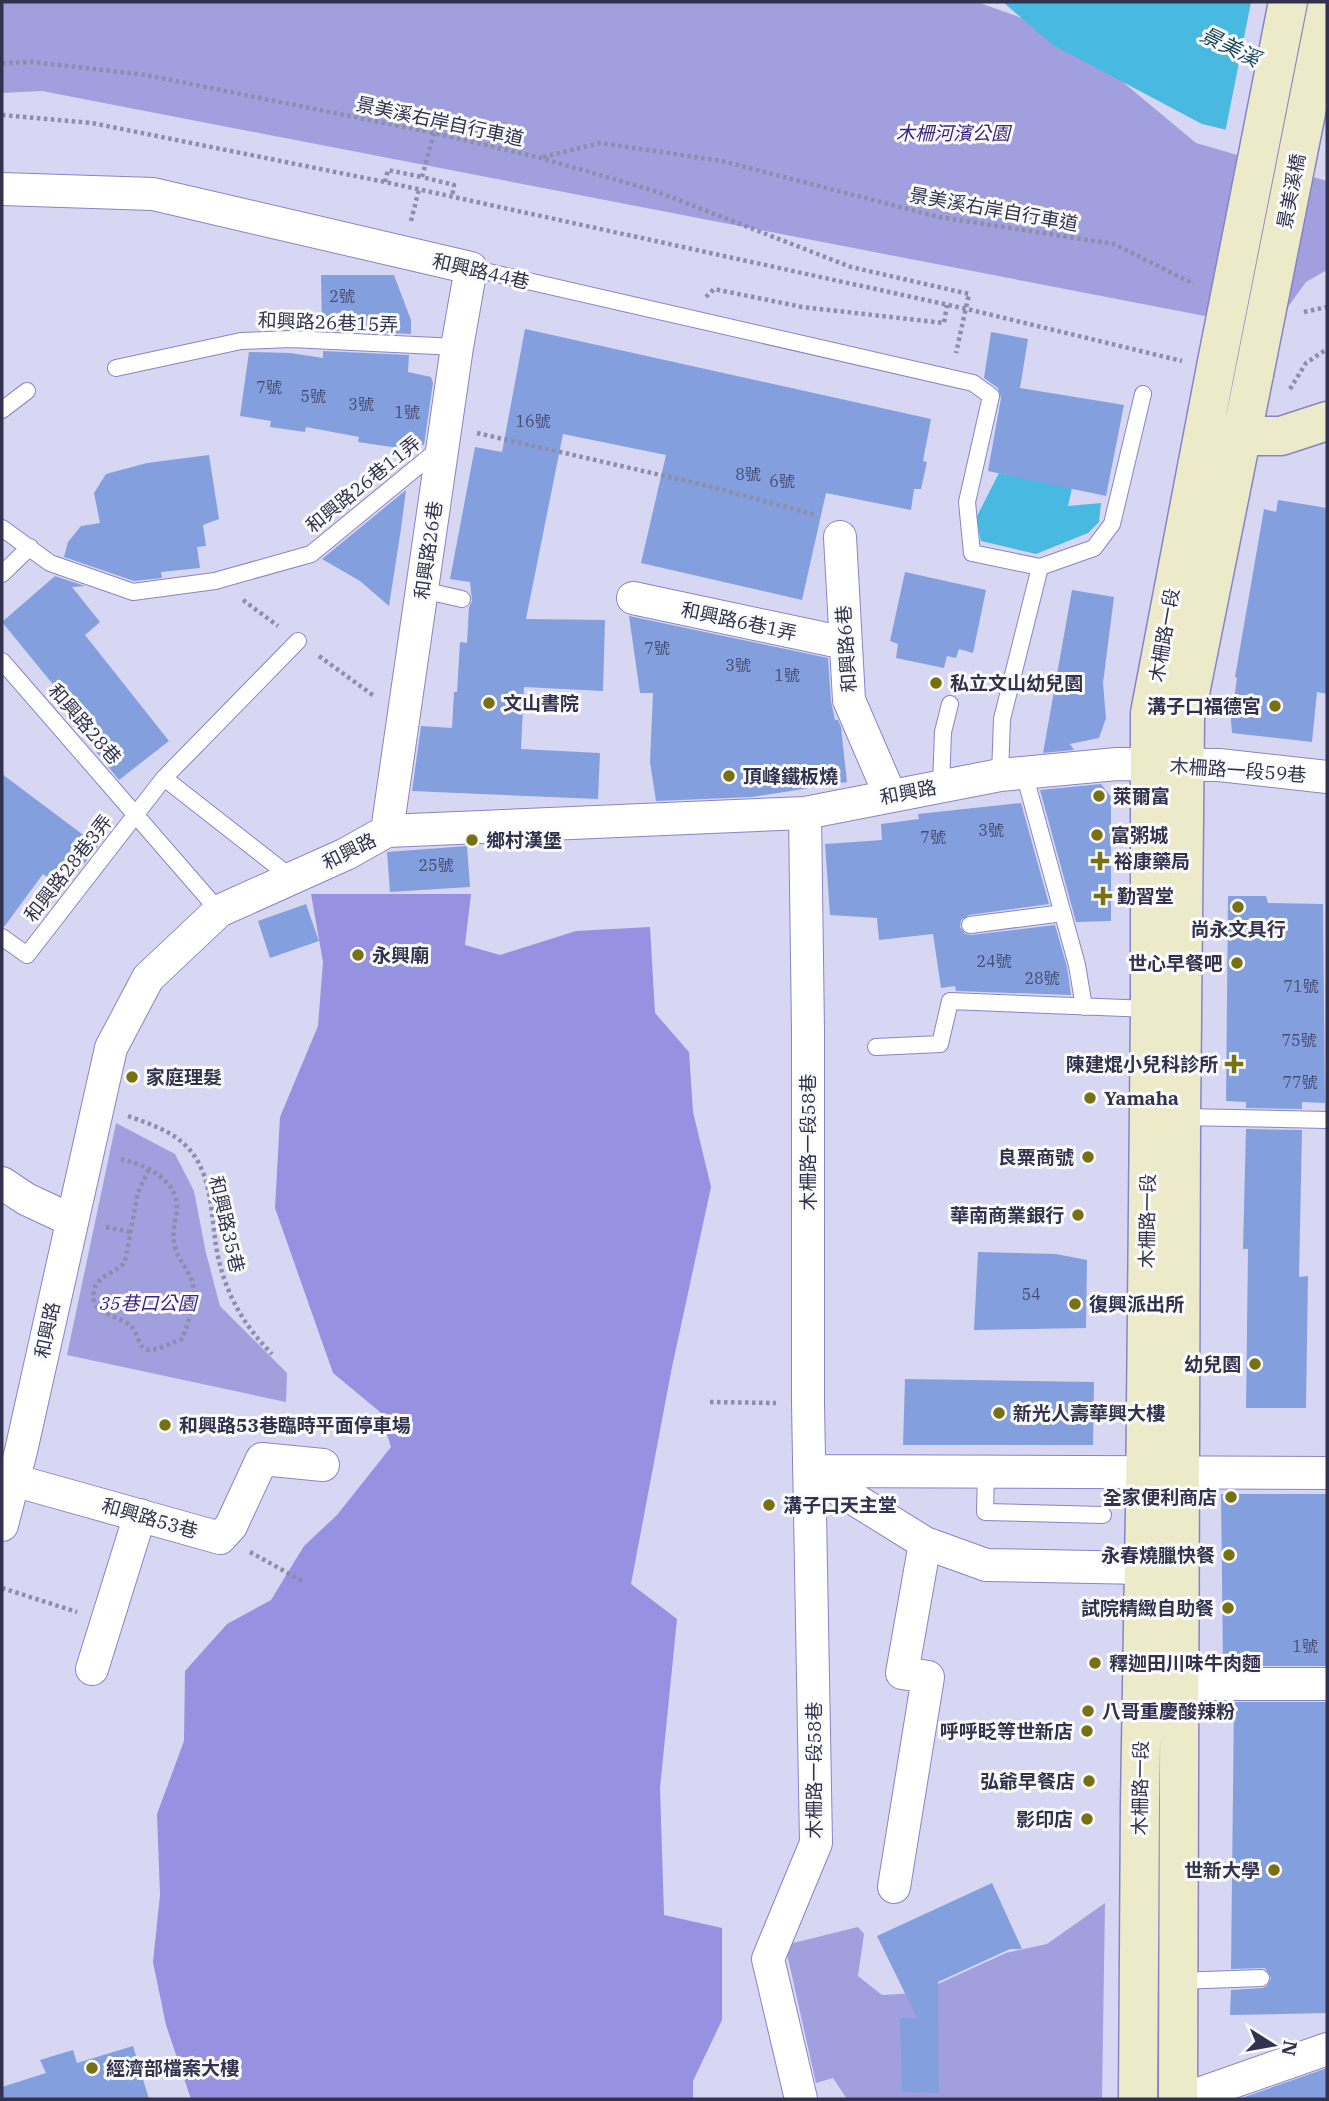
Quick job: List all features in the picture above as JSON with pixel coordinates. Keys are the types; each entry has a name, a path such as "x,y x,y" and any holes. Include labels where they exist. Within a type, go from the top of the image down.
{"main road":[{"name":"景美溪橋","path":"1204,430 1199,364 1288,2"},
{"name":"景美溪橋","path":"1242,436 1327,7"},
{"path":"1204,430 1242,436 1280,436 1327,421"},
{"name":"木柵路一段","path":"1178,2099 1159,1982 1144,1568 1163,1474 1181,1117 1167,765 1152,701 1204,430"},
{"name":"木柵路一段","path":"1138,2099 1159,1982 1180,1684 1163,1474 1150,1009 1167,765 1185,718 1242,436"}],"street":[{"name":"和興路44巷","path":"2,190 153,194 471,268"},
{"name":"和興路26巷","path":"387,831 457,347 471,268"},
{"name":"和興路6巷","path":"840,537 849,700 890,795"},
{"name":"和興路6巷1弄","path":"633,598 845,643"},
{"name":"和興路","path":"2,1525 12,1459 111,1048 148,978 219,911 387,831 805,813 941,785 1012,774 1117,764 1167,765"},
{"name":"木柵路一段59巷","path":"1167,765 1219,765 1327,777"},
{"name":"木柵路一段58巷","path":"801,2099 768,1959 816,1843 808,1403 805,813"},
{"path":"2,1183 26,1199 71,1220"},
{"name":"和興路53巷","path":"12,1459 140,1515 220,1538 231,1526 262,1459 324,1465"},
{"path":"809,1471 1327,1473"},
{"path":"809,1471 925,1543 986,1565 1144,1568"},
{"path":"92,1669 140,1515"},
{"path":"894,1888 928,1677 902,1673 925,1543"},
{"path":"1180,1684 1327,1684"},
{"path":"1184,2099 1327,2049"}],"lane":[{"name":"和興路44巷","path":"471,268 973,383 991,396 967,502 972,553 1040,567"},
{"name":"和興路26巷15弄","path":"116,368 241,341 291,339 457,347"},
{"path":"2,410 27,391"},
{"path":"1084,1007 1077,965 1063,913 1012,774 1002,719 1040,567 1094,548 1112,524 1143,394"},
{"name":"和興路26巷11弄","path":"2,528 50,563 133,592 215,581 311,554 443,445"},
{"path":"2,574 30,547"},
{"path":"422,590 462,599"},
{"path":"136,815 164,778 298,641"},
{"name":"和興路28巷","path":"2,661 219,911"},
{"path":"941,785 943,732 950,704"},
{"path":"164,778 292,878"},
{"name":"和興路28巷3弄","path":"2,937 27,955 136,815"},
{"path":"970,925 1063,913"},
{"path":"876,1047 940,1044 950,1001 1150,1009"},
{"path":"1181,1117 1327,1120"},
{"path":"986,1471 985,1512 1103,1515"},
{"path":"1159,1982 1261,1978"}],"path":[{"name":"景美溪右岸自行車道","path":"2,63 33,62 146,75 434,133 541,158 600,143 722,161 939,217 1114,244 1191,284"},
{"path":"2,115 92,123 385,182 967,309 1199,364"},
{"path":"422,177 434,133"},
{"path":"541,158 655,191 851,267 969,294 953,379"},
{"path":"385,182 387,170 422,177 454,185 452,197"},
{"path":"686,318 714,289 802,307 944,323 947,305"},
{"path":"1286,396 1306,363 1327,349"},
{"path":"443,445 474,432 700,484 842,522 840,537"},
{"name":"和興路35巷","path":"98,1105 164,1129 190,1149 207,1181 217,1250 231,1300 256,1338 272,1354"},
{"path":"86,1152 124,1159 149,1169 169,1184 176,1197 174,1242 177,1254 191,1278 195,1301 182,1339 152,1350 141,1345 129,1324 104,1314 97,1308 93,1293 96,1284 120,1269 125,1262 138,1192 149,1169"},
{"path":"710,1402 808,1403"},
{"path":"245,1549 304,1582"},
{"path":"2,1588 107,1622"}],"green space":[{"name":"木柵河濱公園","path":"2,2 977,2 1064,33 1196,143 1327,181 1327,270 1306,282 1272,329 42,91 2,93"},
{"name":"35巷口公園","path":"116,1123 175,1154 194,1191 220,1306 287,1373 286,1402 67,1355"},
{"path":"1105,1903 1102,2099 847,2099 833,2078 816,2083 785,1945 858,1927 864,1934 858,1976 882,1995 918,1993 1006,1953 1047,1944"}],"shaded area":[{"path":"311,894 471,894 465,945 500,955 576,931 650,927 655,1013 689,1052 693,1112 711,1187 672,1367 631,1584 677,1619 660,1788 664,1915 722,1928 722,2020 693,2081 693,2099 191,2099 166,2025 153,1962 160,1895 157,1814 184,1741 185,1671 227,1624 271,1600 304,1546 337,1515 391,1447 380,1412 333,1373 275,1208 280,1117 318,1026 323,962"}],"water":[{"name":"景美溪","path":"1003,2 1254,2 1327,154 1202,124 1053,45"},
{"path":"999,473 1072,488 1068,506 1101,503 1099,522 1088,533 1036,554 981,541 976,518"}],"pier":[{"path":"1251,2 1264,2 1308,19 1327,17 1327,157 1225,133"}],"building":[{"path":"321,275 394,275 411,320 411,334 322,330"},
{"path":"525,329 931,419 923,461 927,462 921,489 914,489 911,510 826,493 802,600 641,563 666,455 563,434 526,619 605,620 603,691 524,687 521,749 600,753 598,799 412,791 421,726 452,728 460,642 467,643 469,607 472,601 470,582 450,579 475,447 502,452"},
{"path":"991,332 1028,339 1020,388 1124,405 1106,496 988,471 1001,398 998,388 984,378"},
{"path":"323,351 409,355 408,372 431,377 433,383 424,445 413,443 412,450 358,442 359,437 306,427 305,432 270,427 271,421 240,416 249,352 290,353 323,358"},
{"path":"209,455 219,519 203,525 206,546 197,547 200,568 161,572 162,578 134,581 64,557 68,542 81,526 100,523 94,493 106,474 147,463"},
{"path":"406,490 389,606 360,581 322,559"},
{"path":"1278,500 1327,508 1327,694 1317,692 1312,742 1232,733 1235,677 1264,509 1276,512"},
{"path":"905,572 986,590 973,653 959,649 956,658 947,656 944,668 896,658 898,644 890,641"},
{"path":"55,576 85,586 72,587 100,622 85,635 169,741 119,780 62,709 69,704 2,622"},
{"path":"1072,590 1114,597 1103,683 1106,718 1099,738 1070,744 1074,750 1043,753"},
{"path":"629,616 828,658 831,701 835,720 838,720 841,727 847,782 752,797 656,801 650,762 653,693 640,693"},
{"path":"2,774 98,846 64,889 43,874 4,927 2,927"},
{"path":"1101,784 1111,797 1111,921 1076,922 1040,790"},
{"path":"1021,803 1049,904 969,915 961,920 960,927 965,934 971,935 1055,925 1067,967 1071,995 956,991 955,986 941,988 933,934 879,940 877,918 830,915 825,844 882,840 881,824 919,819 918,814"},
{"path":"467,846 470,887 390,892 387,852"},
{"path":"1228,896 1266,896 1268,903 1323,904 1325,1103 1302,1102 1302,1109 1246,1108 1246,1102 1226,1101"},
{"path":"306,904 319,941 270,958 258,921"},
{"path":"1246,1129 1302,1130 1299,1277 1308,1276 1306,1408 1246,1408 1248,1249 1243,1249"},
{"path":"978,1252 1056,1254 1087,1260 1086,1328 974,1330"},
{"name":"新光人壽華興大樓","path":"905,1379 1094,1382 1093,1445 903,1445"},
{"path":"1221,1494 1327,1494 1327,1666 1223,1666"},
{"name":"世新大學","path":"1234,1702 1327,1702 1327,2013 1230,2015 1231,1990 1262,1988 1267,1986 1271,1978 1265,1968 1231,1969"},
{"path":"992,1883 1022,1949 1010,1949 938,1982 939,2093 902,2092 900,2018 917,2018 877,1936"},
{"name":"經濟部檔案大樓","path":"133,2046 149,2099 2,2099 2,2087 46,2073 40,2060 73,2050 77,2063"},
{"path":"1327,2068 1327,2099 1239,2099"}],"place":[{"name":"私立文山幼兒園","path":"936,683"},
{"name":"文山書院","path":"489,703"},
{"name":"溝子口福德宮","path":"1275,706"},
{"name":"頂峰鐵板燒","path":"729,776"},
{"name":"萊爾富","path":"1099,796"},
{"name":"富粥城","path":"1097,835"},
{"name":"鄉村漢堡","path":"472,840"},
{"name":"裕康藥局","path":"1100,861"},
{"name":"勤習堂","path":"1103,896"},
{"name":"尚永文具行","path":"1238,907"},
{"name":"永興廟","path":"358,955"},
{"name":"世心早餐吧","path":"1237,963"},
{"name":"陳建焜小兒科診所","path":"1234,1064"},
{"name":"家庭理髮","path":"132,1077"},
{"name":"Yamaha","path":"1090,1098"},
{"name":"良粟商號","path":"1088,1157"},
{"name":"華南商業銀行","path":"1078,1215"},
{"name":"復興派出所","path":"1075,1304"},
{"name":"幼兒園","path":"1255,1364"},
{"name":"新光人壽華興大樓","path":"999,1413"},
{"name":"和興路53巷臨時平面停車場","path":"165,1425"},
{"name":"全家便利商店","path":"1231,1497"},
{"name":"溝子口天主堂","path":"769,1505"},
{"name":"永春燒臘快餐","path":"1229,1555"},
{"name":"試院精緻自助餐","path":"1228,1608"},
{"name":"釋迦田川味牛肉麵","path":"1095,1663"},
{"name":"八哥重慶酸辣粉","path":"1088,1711"},
{"name":"呼呼眨等世新店","path":"1087,1731"},
{"name":"弘爺早餐店","path":"1089,1781"},
{"name":"影印店","path":"1087,1819"},
{"name":"世新大學","path":"1274,1870"},
{"name":"經濟部檔案大樓","path":"92,2068"}]}
